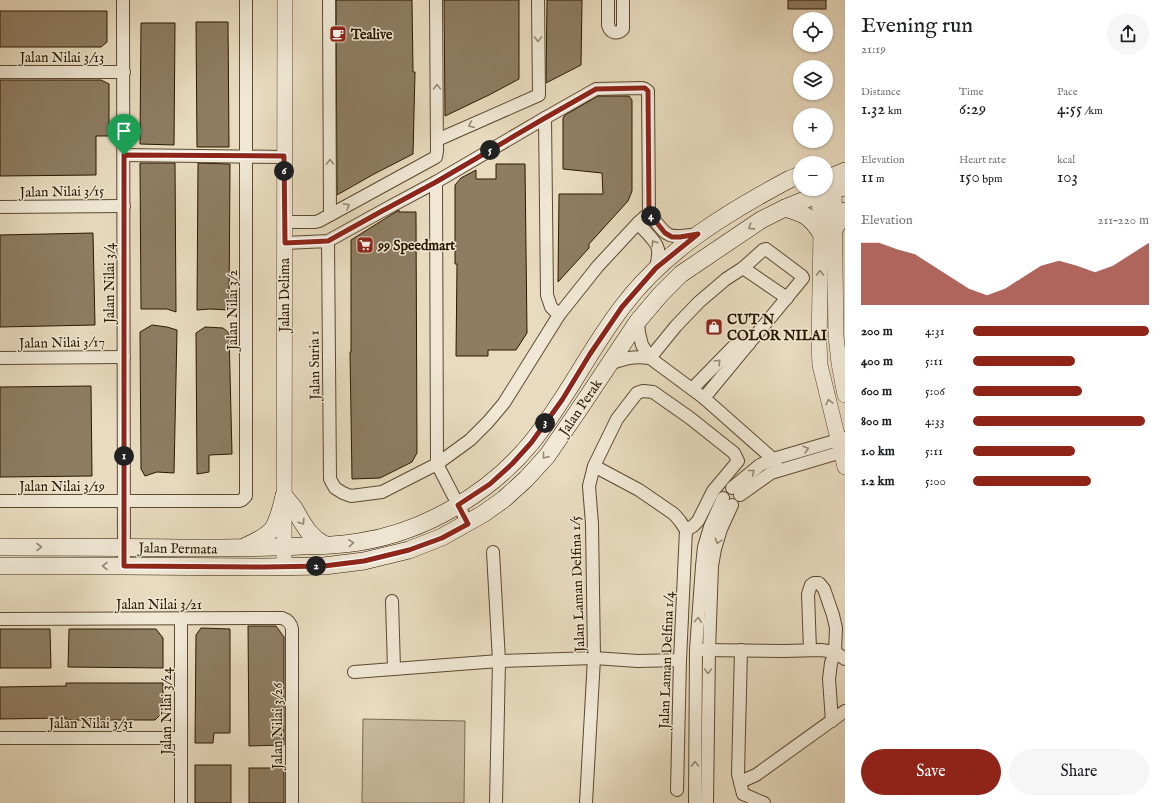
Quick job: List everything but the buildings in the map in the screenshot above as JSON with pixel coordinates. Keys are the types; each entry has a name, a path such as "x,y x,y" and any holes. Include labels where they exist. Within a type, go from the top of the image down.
{"main road":[{"path":"833,164 845,160"},
{"name":"Jalan Perak","path":"833,176 845,171"},
{"name":"Jalan Perak","path":"284,547 359,542 402,532 434,519 490,484 512,464 531,443 562,400 590,354 622,307 656,268 698,234 731,212 759,195 793,178"},
{"path":"759,195 784,192 793,188"},
{"name":"Jalan Perak","path":"284,567 324,566 364,561 409,550 442,538 468,524 504,499 547,456 638,321 681,274 761,220 810,196"},
{"path":"785,208 803,214 816,225 828,230 845,211"},
{"path":"284,496 294,508 308,531 325,545"},
{"path":"240,548 262,539 271,532 278,522 284,496"},
{"name":"Jalan Permata","path":"0,547 284,547"},
{"name":"Jalan Permata","path":"0,566 284,567"}],"street":[{"name":"Jalan Nilai 3/4","path":"124,0 124,566"},
{"name":"Jalan Nilai 3/2","path":"124,501 239,501 246,496 246,0"},
{"name":"Jalan Delima","path":"284,567 285,0"},
{"path":"329,0 330,215"},
{"path":"284,222 315,222 434,158 437,154 436,0"},
{"path":"437,140 539,95 538,0"},
{"path":"608,0 608,25 612,32 616,33 623,29 623,0"},
{"name":"Jalan Nilai 3/13","path":"0,72 124,72"},
{"path":"285,243 328,241 436,182 596,89 645,88 648,91 649,213 665,233 672,237 698,234"},
{"path":"545,118 547,296 551,307 559,315"},
{"path":"124,155 284,156"},
{"path":"436,182 437,464 468,524"},
{"path":"828,196 828,230 819,344 820,365 842,445 845,468"},
{"name":"Jalan Nilai 3/15","path":"0,207 124,206"},
{"path":"437,464 470,440 488,422 504,403 559,315 598,266 649,213"},
{"path":"638,223 656,243 658,249 656,268"},
{"path":"828,230 836,336 845,395"},
{"name":"Jalan Suria 1","path":"328,241 330,479 335,488 351,496 382,492 437,464"},
{"path":"650,358 676,326 700,302 726,279 743,268 766,249 803,278 704,398"},
{"path":"743,268 787,298"},
{"path":"638,321 642,345 650,358 704,398 776,464"},
{"path":"692,389 734,346 739,344 749,344"},
{"name":"Jalan Nilai 3/17","path":"0,358 124,357"},
{"path":"609,364 635,357 650,358"},
{"name":"Jalan Laman Delfina 1/5","path":"586,803 594,658 592,524 589,486 594,466 617,419 636,393 642,391 653,392 690,418 734,453 738,461 714,491 698,521 686,530"},
{"path":"736,491 760,465 776,464 842,445"},
{"path":"594,466 639,490 674,514 686,530"},
{"name":"Jalan Nilai 3/19","path":"0,501 124,501"},
{"path":"707,803 702,566 704,547 710,527 728,502"},
{"name":"Jalan Laman Delfina 1/4","path":"677,790 680,660 686,530"},
{"path":"493,552 499,661 496,803"},
{"path":"810,650 808,594 811,585 814,583 819,583 824,589 833,615 836,636 835,652 831,663 829,679 832,721"},
{"path":"392,601 394,669"},
{"name":"Jalan Nilai 3/21","path":"0,619 286,619 291,625 292,649"},
{"name":"Jalan Nilai 3/24","path":"181,619 181,803"},
{"name":"Jalan Nilai 3/26","path":"292,649 292,803"},
{"path":"703,650 810,650 835,652 845,660"},
{"path":"695,803 703,650"},
{"path":"741,650 738,767 740,782 743,794 764,803"},
{"path":"354,672 499,661 594,658 680,660"},
{"path":"740,782 756,775 845,711"},
{"name":"Jalan Nilai 3/31","path":"0,738 181,738"}],"shaded area":[{"path":"363,719 465,721 464,803 362,803"}],"place":[{"name":"Tealive","path":"338,34"},
{"name":"99 Speedmart","path":"365,245"},
{"name":"CUT N COLOR NILAI","path":"714,327"}],"route":[{"path":"645,88 648,91 649,213 665,233 672,237 698,234 656,268 622,307 590,354 562,400 531,443 512,464 490,484 458,505 468,524 442,538 409,550 364,561 324,566 124,566 124,155 284,156 285,243 328,241 436,182 596,89 645,88"}]}
